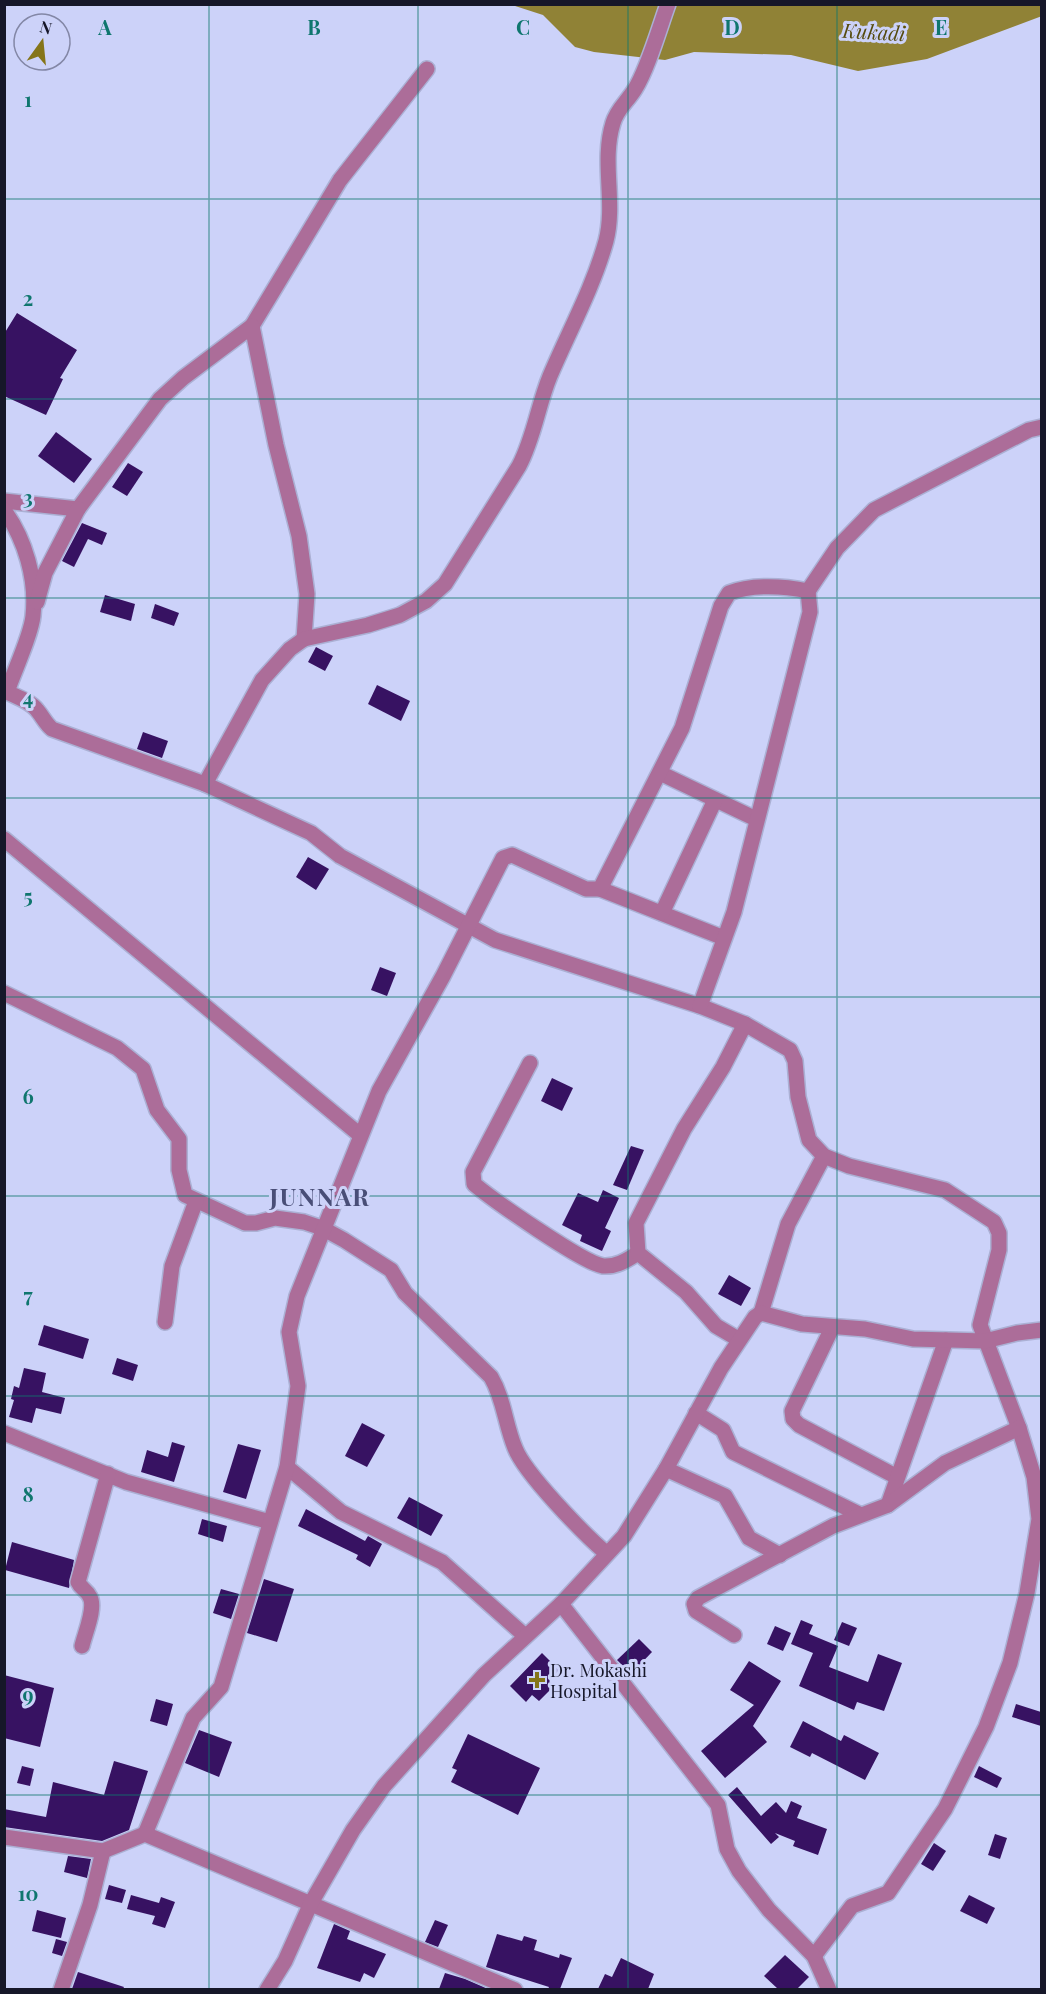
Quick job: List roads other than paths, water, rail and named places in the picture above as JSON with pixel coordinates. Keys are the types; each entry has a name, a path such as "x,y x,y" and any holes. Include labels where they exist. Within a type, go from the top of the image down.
{"street":[{"path":"205,784 262,680 290,649 304,639 368,625 400,615 426,601 445,584 519,466 527,450 549,378 606,240 611,194 608,149 619,108 635,89 669,4"},
{"path":"427,69 340,180 252,326 183,378 160,399 78,509 45,573 33,617 6,691 31,705 39,712 43,722 52,729 205,784 311,833 340,856 495,940 700,1006 745,1024 790,1050 795,1061 798,1097 808,1140 824,1156 849,1166 945,1190 993,1222 999,1233 999,1250 980,1325 1019,1428 1034,1477 1039,1519 1027,1593 1015,1643 986,1727 945,1809 888,1893 852,1905 814,1956"},
{"path":"252,326 276,445 299,536 307,594 304,639"},
{"path":"700,1006 734,912 810,612 808,591 837,548 874,510 1029,430 1041,427"},
{"path":"4,501 78,509"},
{"path":"4,510 19,530 31,569 33,617"},
{"path":"600,889 682,728 721,606 729,593 738,589 767,587 808,591"},
{"path":"660,773 756,819"},
{"path":"662,913 715,800"},
{"path":"4,839 360,1135"},
{"path":"145,1834 193,1718 221,1687 287,1467 298,1386 290,1324 297,1296 322,1227 379,1091 503,858 512,855 586,889 600,889 724,938"},
{"path":"4,993 81,1028 135,1060 143,1069 164,1122 179,1139 181,1186 185,1195 245,1223 256,1223 275,1218 322,1227 391,1270 405,1293 491,1377 500,1393 515,1450 571,1519 606,1553"},
{"path":"738,1340 716,1326 686,1292 638,1253 636,1223 684,1129 723,1067 745,1024"},
{"path":"530,1064 473,1172 474,1184 580,1257 603,1266 621,1264 638,1253"},
{"path":"267,1989 285,1961 311,1903 353,1830 384,1786 428,1735 524,1635 561,1604 624,1536 666,1469 738,1340 755,1317 761,1313 788,1224 824,1156"},
{"path":"165,1322 172,1266 196,1201"},
{"path":"761,1313 802,1324 865,1329 913,1339 985,1341 1041,1330"},
{"path":"832,1328 792,1411 793,1419 799,1425 897,1477"},
{"path":"888,1505 946,1340"},
{"path":"696,1413 723,1430 733,1452 859,1514"},
{"path":"734,1635 696,1611 694,1604 698,1598 859,1514 888,1505 945,1463 1019,1428"},
{"path":"4,1433 108,1474 270,1522"},
{"path":"287,1467 341,1512 442,1562 524,1635"},
{"path":"666,1469 725,1496 749,1538 780,1555"},
{"path":"82,1646 92,1603 78,1582 108,1474"},
{"path":"561,1604 718,1805 727,1849 739,1871 769,1910 814,1956 830,1989"},
{"path":"4,1837 103,1851 145,1834 515,1989"},
{"path":"61,1989 90,1905 103,1851"}],"water":[{"name":"Kukadi","path":"1041,4 1042,16 927,59 858,71 791,55 694,52 665,60 594,52 575,47 543,15 512,5"}],"place":[{"name":"Dr. Mokashi Hospital","path":"537,1680"}],"district":[{"name":"JUNNAR","path":"320,1196"}]}
